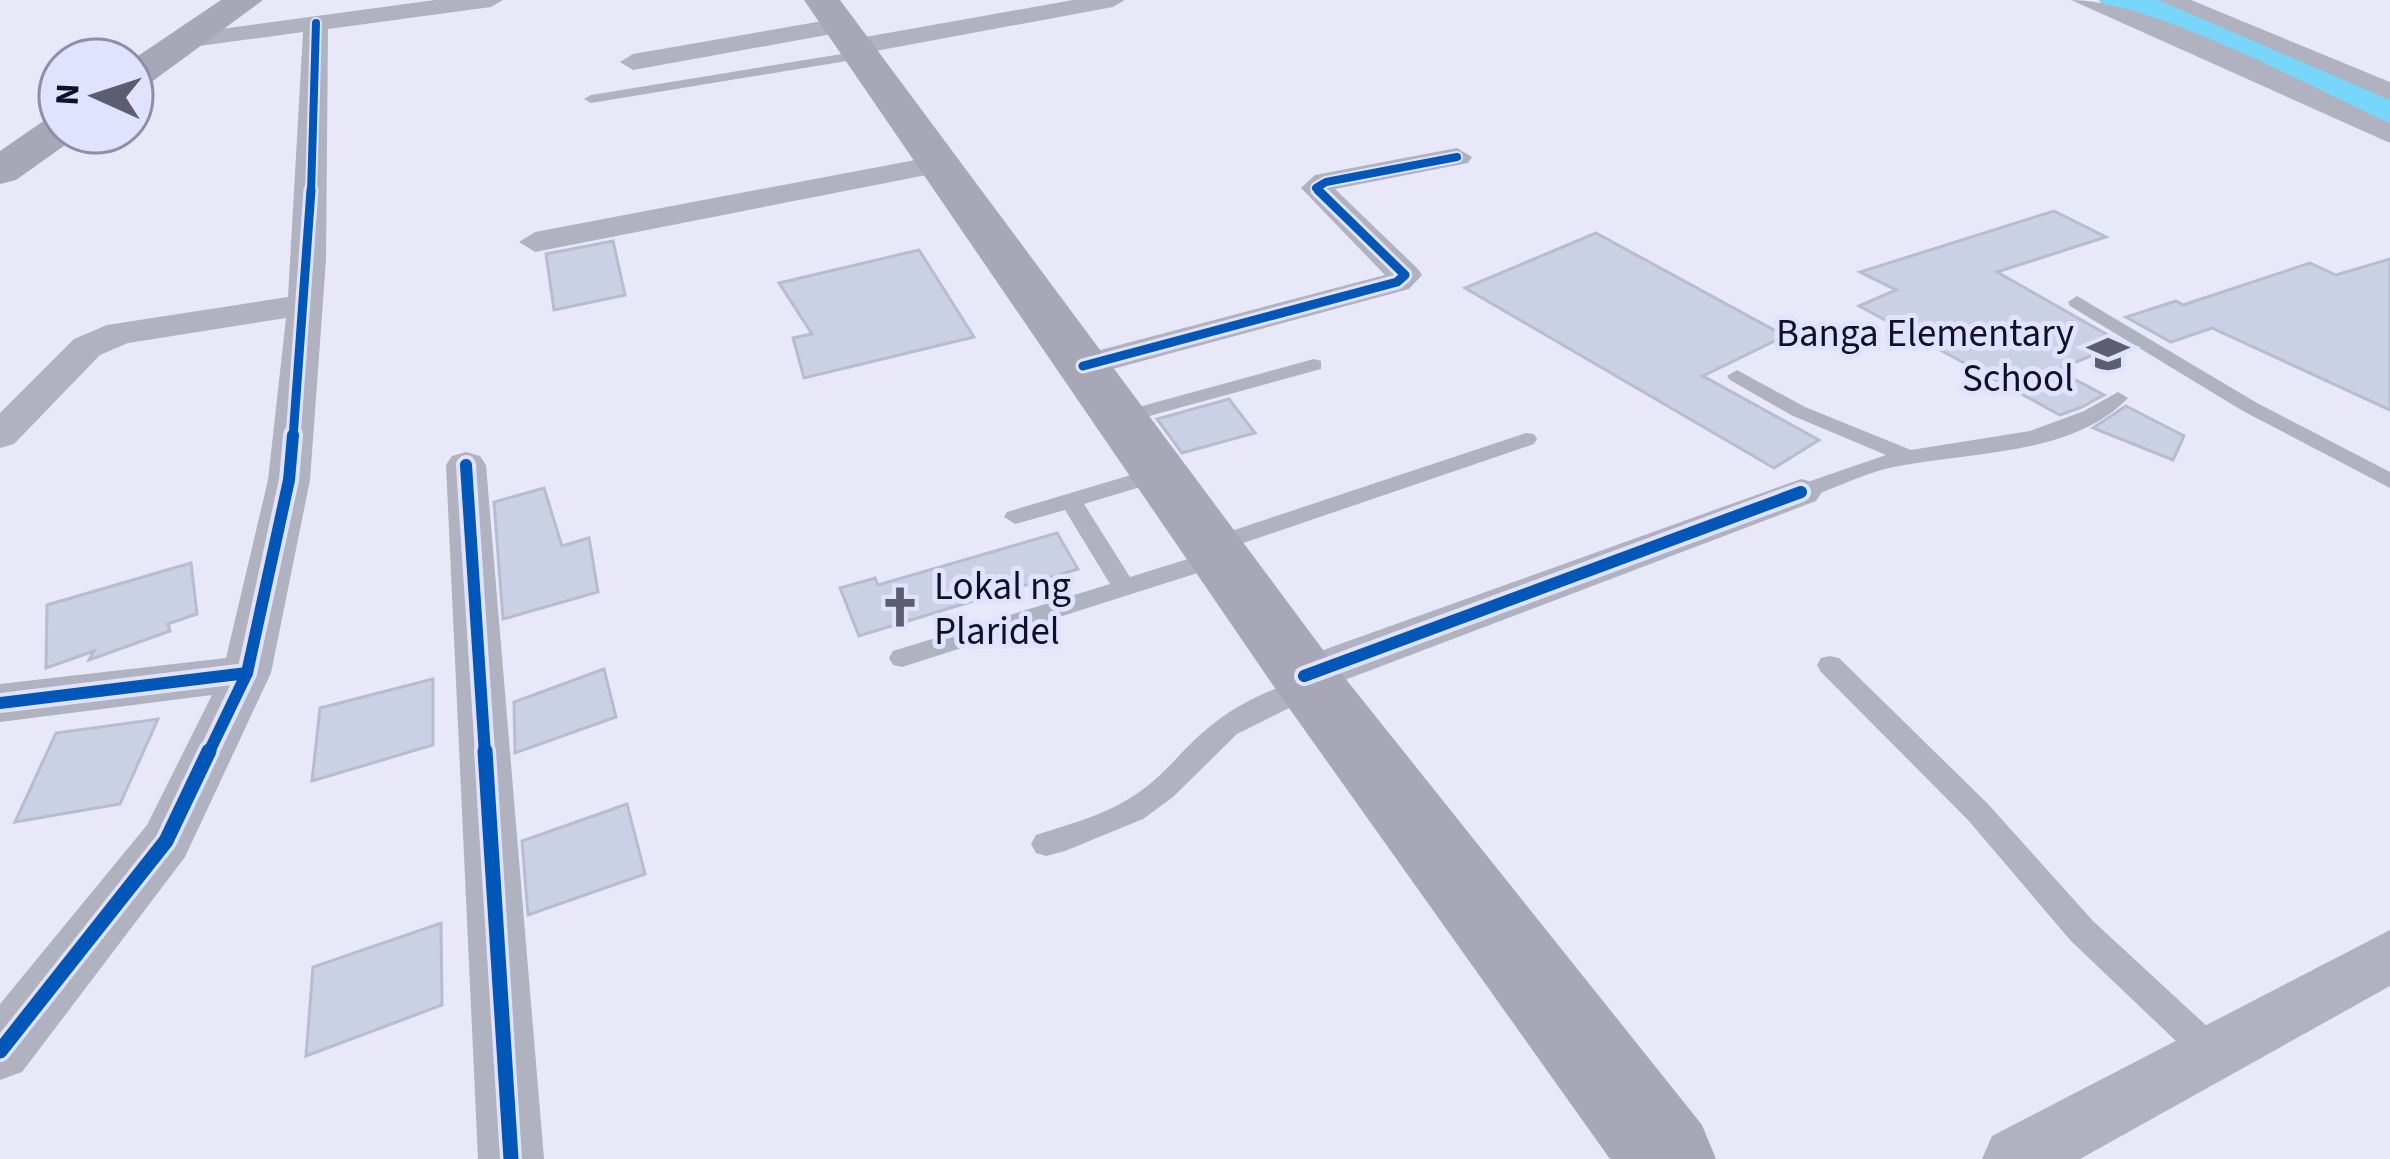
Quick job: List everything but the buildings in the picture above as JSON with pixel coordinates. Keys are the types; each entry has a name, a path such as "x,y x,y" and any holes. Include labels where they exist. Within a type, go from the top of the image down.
{"main road":[{"path":"156,61 245,0"},
{"path":"844,32 1307,681 1668,1159"},
{"path":"0,171 36,145"}],"street":[{"path":"185,40 491,0"},
{"path":"633,62 1113,0"},
{"path":"2083,0 2175,36 2390,134"},
{"path":"2170,0 2390,92"},
{"path":"0,1052 166,841 247,673 289,480 305,305 316,23"},
{"path":"1121,420 1405,274 1316,188 1326,182 1457,157"},
{"path":"535,242 936,165"},
{"path":"0,436 87,347 120,333 305,305"},
{"path":"466,465 511,1159"},
{"path":"1307,681 1801,491"},
{"path":"0,703 247,673"},
{"path":"2015,1159 2390,956"}],"lane":[{"path":"591,99 844,32"},
{"path":"2077,302 2250,407 2390,481"},
{"path":"1015,517 1070,500 1121,420 1314,365"},
{"path":"1737,376 1798,411 1911,458"},
{"path":"1801,491 1879,463 2058,432 2098,414 2119,398"},
{"path":"902,658 1125,588 1526,440"},
{"path":"1070,500 1125,588"},
{"path":"1830,665 1978,812 2082,931 2211,1052"},
{"path":"1046,844 1104,829 1132,814 1171,784 1213,737 1307,681"}],"waterway":[{"path":"2121,0 2390,110"}],"cycle path":[{"path":"247,673 289,480 309,260 316,23"},
{"path":"1083,366 1397,282 1405,275 1316,188 1326,182 1457,157"},
{"path":"466,465 511,1159"},
{"path":"1304,676 1801,492"},
{"path":"0,703 247,673 166,841 0,1051"}],"place":[{"name":"Banga Elementary School","path":"2108,354"},
{"name":"Lokal ng Plaridel","path":"900,607"}]}
